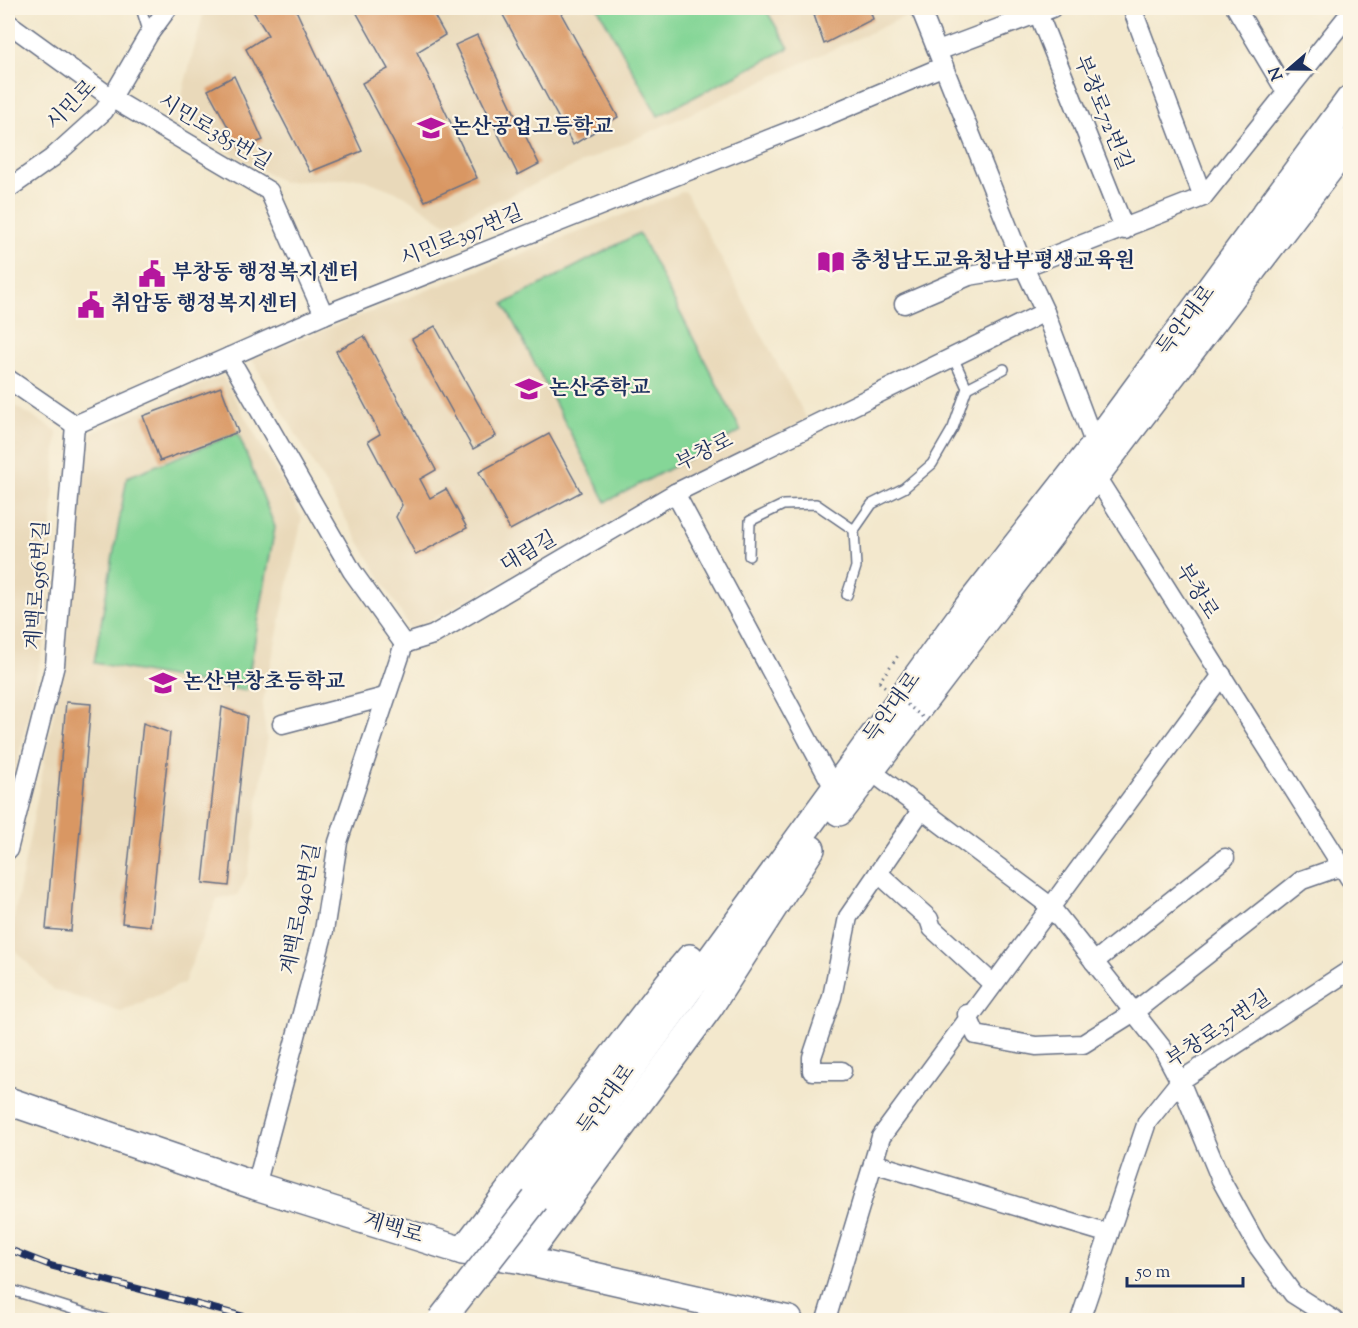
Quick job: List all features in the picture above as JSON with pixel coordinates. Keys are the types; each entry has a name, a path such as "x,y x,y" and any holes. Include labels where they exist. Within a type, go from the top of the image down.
{"street":[{"name":"시민로","path":"8,189 81,134 113,99 149,33 168,8"},
{"path":"920,8 1024,267 1045,312 1095,445 1095,475"},
{"path":"1132,8 1203,197"},
{"path":"1236,8 1286,92"},
{"name":"시민로397번길","path":"75,425 324,315 812,122 1042,9"},
{"name":"부창로72번길","path":"1042,9 1125,230"},
{"path":"904,304 969,276 1024,267 1125,230 1203,197 1350,13"},
{"name":"시민로385번길","path":"8,23 113,99 269,191 324,315"},
{"name":"득안대로","path":"804,844 834,788 964,612 1095,445 1350,99"},
{"name":"득안대로","path":"463,1320 539,1209 804,844 871,771 1350,142"},
{"name":"부창로","path":"675,493 1045,312"},
{"path":"229,357 352,571 404,644"},
{"path":"8,379 75,425"},
{"name":"계백로956번길","path":"8,850 12,815 55,664 75,425"},
{"name":"부창로","path":"1095,475 1346,872"},
{"path":"675,493 834,788"},
{"name":"대림길","path":"404,644 433,635 675,493"},
{"name":"계백로940번길","path":"256,1186 324,931 338,842 404,644"},
{"path":"826,1320 881,1137 968,1016 1222,675"},
{"path":"282,724 385,697"},
{"path":"871,771 1050,906 1163,1049 1180,1080 1221,1180 1257,1245 1293,1294 1334,1320"},
{"path":"842,1071 812,1071 812,1057 832,997 848,917 921,809"},
{"path":"463,1251 668,984 804,844"},
{"path":"523,1260 710,1006 804,844"},
{"path":"1094,962 1226,858"},
{"path":"968,1016 976,1035 1036,1046 1083,1044 1134,1012 1302,880 1346,872"},
{"path":"878,873 929,919 932,928 993,984"},
{"name":"부창로37번길","path":"1080,1320 1147,1122 1180,1080 1350,970"},
{"name":"계백로","path":"8,1101 256,1186 463,1251 523,1260 789,1320"},
{"path":"873,1163 1109,1234"},
{"name":"득안대로","path":"441,1320 539,1209"}],"lane":[{"path":"141,8 149,33"},
{"path":"847,595 856,567 854,530 872,504 904,488 932,464 953,428 966,388 953,357"},
{"path":"966,388 1004,369"},
{"path":"749,556 750,521 783,505 816,504 854,530"},
{"path":"8,1289 107,1320"}],"path":[{"path":"900,653 879,682 925,719"}],"shaded area":[{"name":"논산공업고등학교","path":"205,8 908,8 911,14 446,224 404,195 360,178 283,182 228,151 179,105"},
{"name":"논산중학교","path":"685,191 807,419 411,630 251,358"},
{"name":"논산부창초등학교","path":"222,376 302,518 262,706 267,740 248,873 238,895 217,899 184,983 121,1012 52,989 9,943 64,660 87,435"},
{"path":"8,402 57,431 46,633 10,796 8,796"}],"green space":[{"path":"598,8 765,8 789,48 658,116"},
{"path":"639,233 741,431 606,502 504,304"},
{"path":"238,433 275,527 246,691 94,663 127,477"}],"building":[{"path":"251,8 295,8 362,151 310,172 246,49 268,35"},
{"path":"354,8 430,8 445,35 417,52 477,178 425,201 362,83 388,69"},
{"path":"513,8 558,8 618,117 573,145 502,13"},
{"path":"826,8 869,8 873,19 824,44 814,15"},
{"path":"477,35 539,164 518,175 455,45"},
{"path":"234,76 263,140 240,149 208,90"},
{"path":"435,326 496,436 473,449 412,339"},
{"path":"364,336 436,470 420,479 430,498 446,489 467,528 416,555 396,517 402,505 368,441 380,434 336,351"},
{"path":"221,387 238,432 160,461 143,416"},
{"path":"549,434 581,492 510,530 479,472"},
{"path":"66,702 91,704 71,931 46,929"},
{"path":"222,707 247,716 229,886 203,883"},
{"path":"143,723 170,733 150,926 122,923"}],"railway":[{"path":"8,1249 52,1266 257,1320"}],"place":[{"name":"논산공업고등학교","path":"431,128"},
{"name":"충청남도교육청남부평생교육원","path":"831,262"},
{"name":"부창동 행정복지센터","path":"152,274"},
{"name":"취암동 행정복지센터","path":"91,305"},
{"name":"논산중학교","path":"529,389"},
{"name":"논산부창초등학교","path":"163,683"}]}
